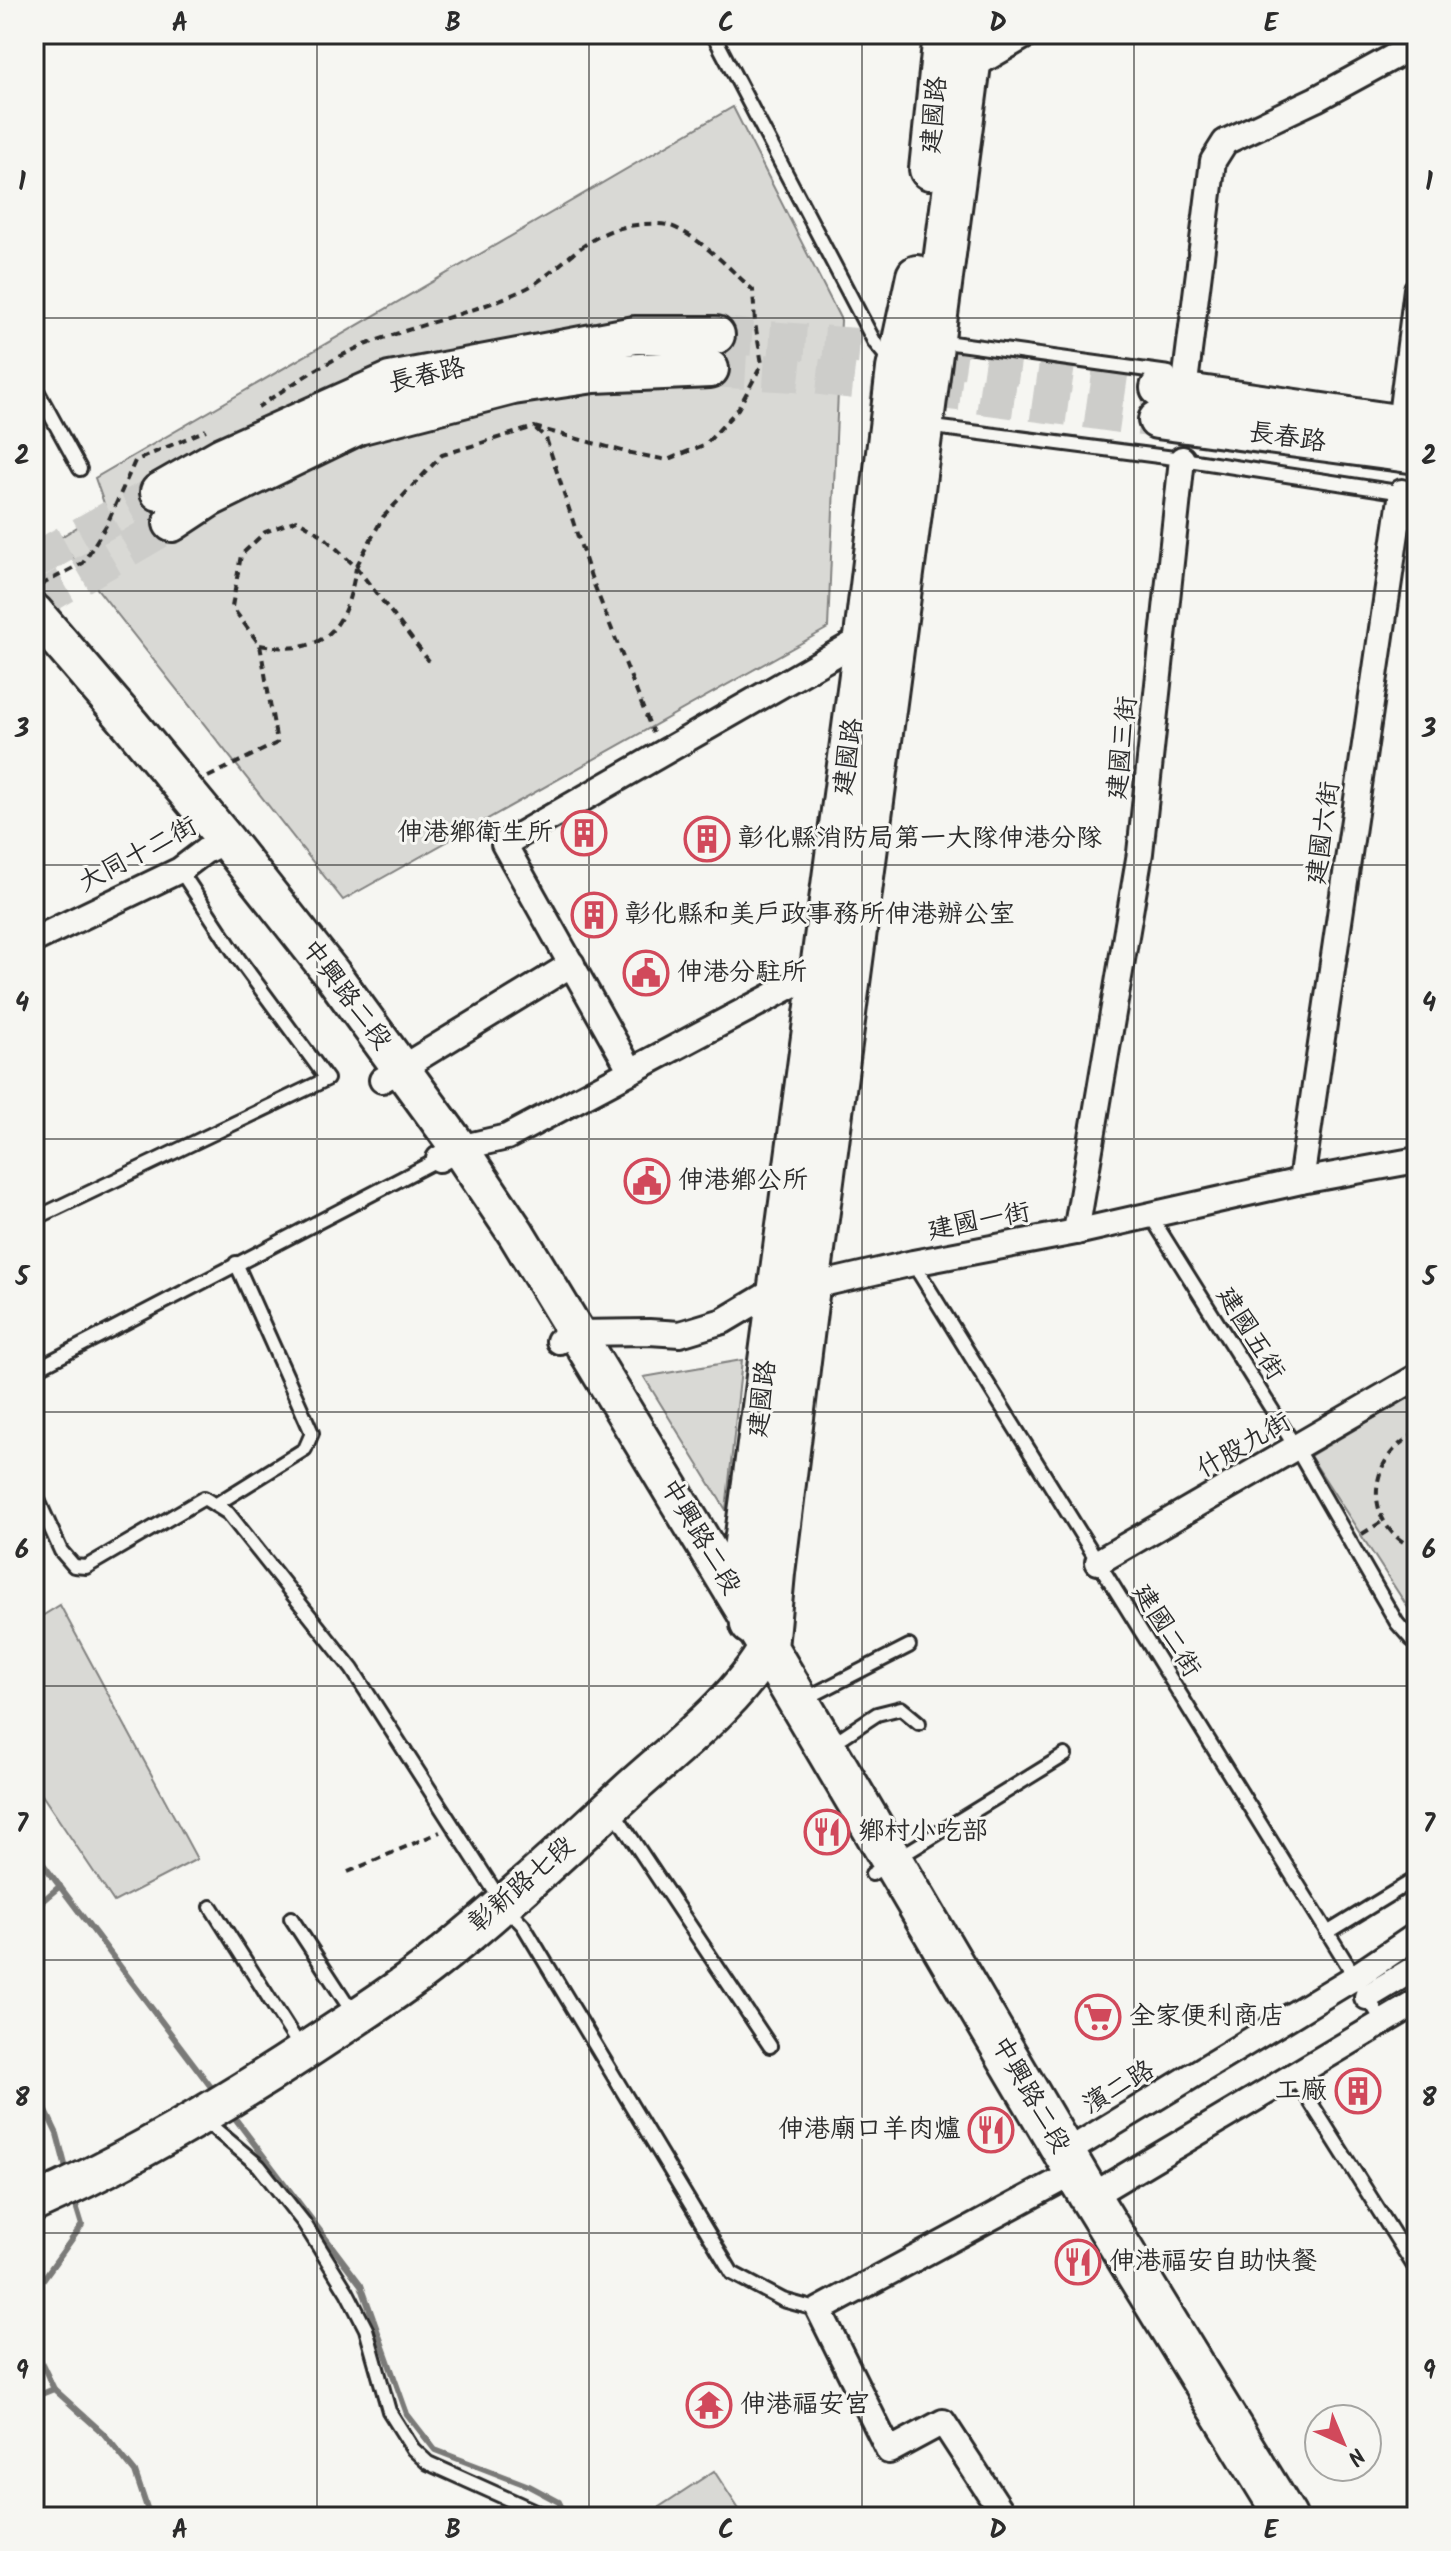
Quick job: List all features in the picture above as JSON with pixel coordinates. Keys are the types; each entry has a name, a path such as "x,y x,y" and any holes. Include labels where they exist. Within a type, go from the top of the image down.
{"main road":[{"name":"建國路","path":"757,1646 744,1550 793,1288 921,426 914,354 944,34"},
{"name":"建國路","path":"793,1288 821,970 865,637 914,354 972,51"},
{"name":"中興路二段","path":"757,1646 800,1702 826,1747 883,1868"},
{"name":"中興路二段","path":"757,1646 883,1868 1071,2177 1286,2517"},
{"name":"中興路二段","path":"1071,2177 1262,2517"}],"street":[{"path":"972,51 1028,34"},
{"path":"1176,390 1213,161 1225,142 1316,99 1417,44"},
{"path":"1405,412 1417,289"},
{"name":"長春路","path":"166,507 210,498 358,426 513,386 713,352"},
{"name":"長春路","path":"1176,390 1405,412"},
{"name":"長春路","path":"1176,390 1417,455"},
{"name":"建國三街","path":"1076,1232 1140,853 1182,459"},
{"name":"建國六街","path":"1301,1181 1410,494"},
{"name":"中興路二段","path":"40,632 184,789 203,854"},
{"name":"中興路二段","path":"40,632 203,854 283,943 392,1074 449,1153 567,1337 757,1646"},
{"path":"631,1071 504,844 865,637"},
{"name":"大同十二街","path":"34,940 203,854"},
{"path":"392,1074 572,964"},
{"path":"449,1153 507,1137 821,970"},
{"name":"建國一街","path":"567,1337 649,1332 680,1334 723,1321 793,1288 1076,1232 1301,1181 1417,1160"},
{"name":"中興路二段","path":"567,1337 687,1561 757,1646"},
{"name":"什股九街","path":"1098,1562 1417,1377"},
{"name":"彰新路七段","path":"201,2117 356,2018 432,1964 503,1904 701,1724 757,1646"},
{"name":"濱二路","path":"1071,2177 1361,1987 1417,1935"},
{"path":"1361,1987 1417,1967"},
{"path":"1005,2517 943,2422 889,2451 819,2310 1071,2177 1294,2076 1417,2002"},
{"path":"34,2203 95,2176 201,2117"}],"lane":[{"path":"713,34 875,343 914,354 1176,390"},
{"path":"34,385 80,469"},
{"path":"921,426 1182,459 1410,494"},
{"path":"34,1219 327,1079 238,958 203,854"},
{"path":"34,1370 449,1153"},
{"name":"建國五街","path":"1150,1215 1296,1448 1397,1623 1414,1640"},
{"path":"215,1505 305,1449 312,1433 236,1263"},
{"name":"建國二街","path":"913,1263 1383,2022"},
{"path":"34,1491 61,1551 74,1566 86,1567 204,1498 228,1513 352,1669 503,1904 523,1925 732,2273 783,2300 819,2310"},
{"path":"800,1702 909,1646"},
{"path":"826,1747 877,1714 901,1708 919,1723"},
{"path":"883,1868 1065,1755"},
{"path":"610,1807 770,2046"},
{"path":"1327,1933 1417,1878"},
{"path":"211,1907 303,2052"},
{"path":"291,1918 356,2018"},
{"path":"1294,2076 1417,2271"},
{"path":"201,2117 259,2166 304,2223 366,2329 389,2411 413,2449 428,2463 548,2517"}],"path":[{"path":"249,413 306,375 362,346 480,308 527,289 580,247 613,230 637,225 668,225 705,246 753,290 762,364 738,409 706,444 667,460 612,449 534,427 442,455 383,517 356,567 352,595 339,623 321,641 286,650 260,645"},
{"path":"534,427 546,438 591,577 661,752"},
{"path":"34,588 83,563 107,524 135,461 209,429"},
{"path":"184,789 277,743 260,645 232,607 241,555 265,532 297,520 322,535 356,567 429,661"},
{"path":"1417,1433 1394,1448 1381,1466 1376,1494 1383,1521 1404,1544 1417,1549"},
{"path":"1350,1542 1383,1521"},
{"path":"348,1872 453,1826"}],"shaded area":[{"path":"733,107 841,320 828,628 343,900 58,539 106,509 95,478"},
{"path":"742,1360 726,1510 644,1377"},
{"path":"1417,1393 1417,1616 1414,1617 1310,1456"},
{"path":"60,1605 197,1859 114,1902 34,1783 34,1621"},
{"path":"714,2471 744,2517 644,2517"}],"waterway":[{"path":"34,1852 217,2095"},
{"path":"34,1908 60,1886"},
{"path":"34,2086 57,2134 68,2176"},
{"path":"231,2113 361,2285 407,2414 435,2450 529,2486 559,2502 566,2517"},
{"path":"34,2292 82,2225 74,2199"},
{"path":"34,2331 36,2351 54,2389"},
{"path":"34,2397 54,2389 104,2434 135,2472 150,2517"}],"tunnel":[{"path":"716,335 881,348 1159,388"},
{"path":"710,369 795,374 1157,420"},
{"path":"34,561 159,492"},
{"path":"34,603 172,523"}],"place":[{"name":"伸港鄉衛生所","path":"584,833"},
{"name":"彰化縣消防局第一大隊伸港分隊","path":"707,839"},
{"name":"彰化縣和美戶政事務所伸港辦公室","path":"594,915"},
{"name":"伸港分駐所","path":"646,973"},
{"name":"伸港鄉公所","path":"647,1181"},
{"name":"鄉村小吃部","path":"827,1832"},
{"name":"全家便利商店","path":"1098,2017"},
{"name":"工廠","path":"1358,2091"},
{"name":"伸港廟口羊肉爐","path":"991,2130"},
{"name":"伸港福安自助快餐","path":"1078,2262"},
{"name":"伸港福安宮","path":"709,2405"}]}
